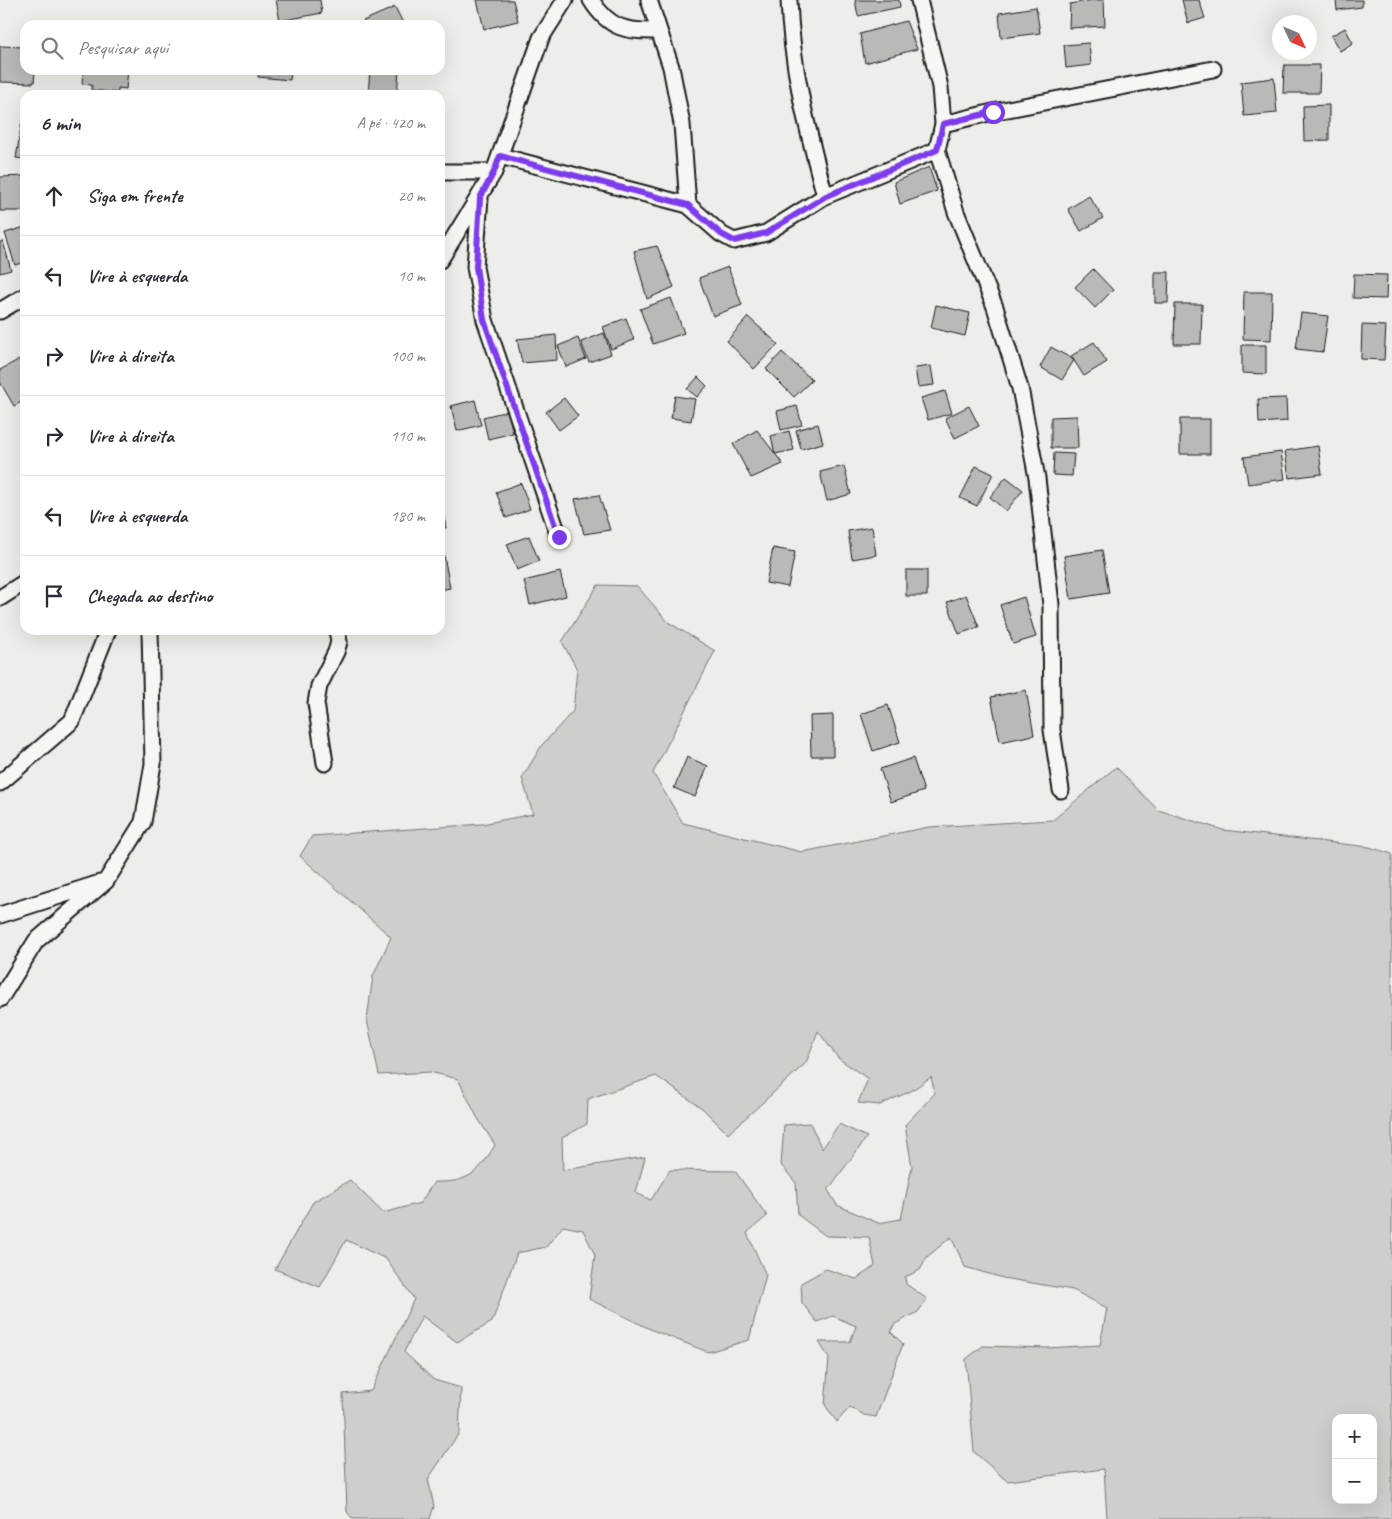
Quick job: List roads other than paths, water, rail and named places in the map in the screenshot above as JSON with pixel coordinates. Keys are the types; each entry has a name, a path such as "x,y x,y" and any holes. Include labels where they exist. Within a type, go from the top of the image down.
{"street":[{"path":"445,252 480,198 494,172 541,38 565,0"},
{"path":"591,0 601,14 615,26 633,32 659,31"},
{"path":"649,0 671,67 682,124 688,205"},
{"path":"789,0 794,53 806,124 826,196"},
{"path":"919,0 940,87 943,124 937,150 956,212 995,307 1020,388 1037,478 1051,605 1052,730 1062,790"},
{"path":"943,124 993,112 1213,69"},
{"path":"500,156 688,205 721,234 734,241 766,233 826,196 937,150"},
{"path":"445,172 494,172"},
{"path":"480,198 476,267 484,320 559,537"},
{"path":"0,311 20,299"},
{"path":"0,598 20,585"},
{"path":"0,783 72,721 106,635"},
{"path":"0,999 36,941 106,881 143,822 154,764 151,635"},
{"path":"325,763 316,703 319,686 336,652 339,642 338,635"},
{"path":"0,915 106,881"}]}
